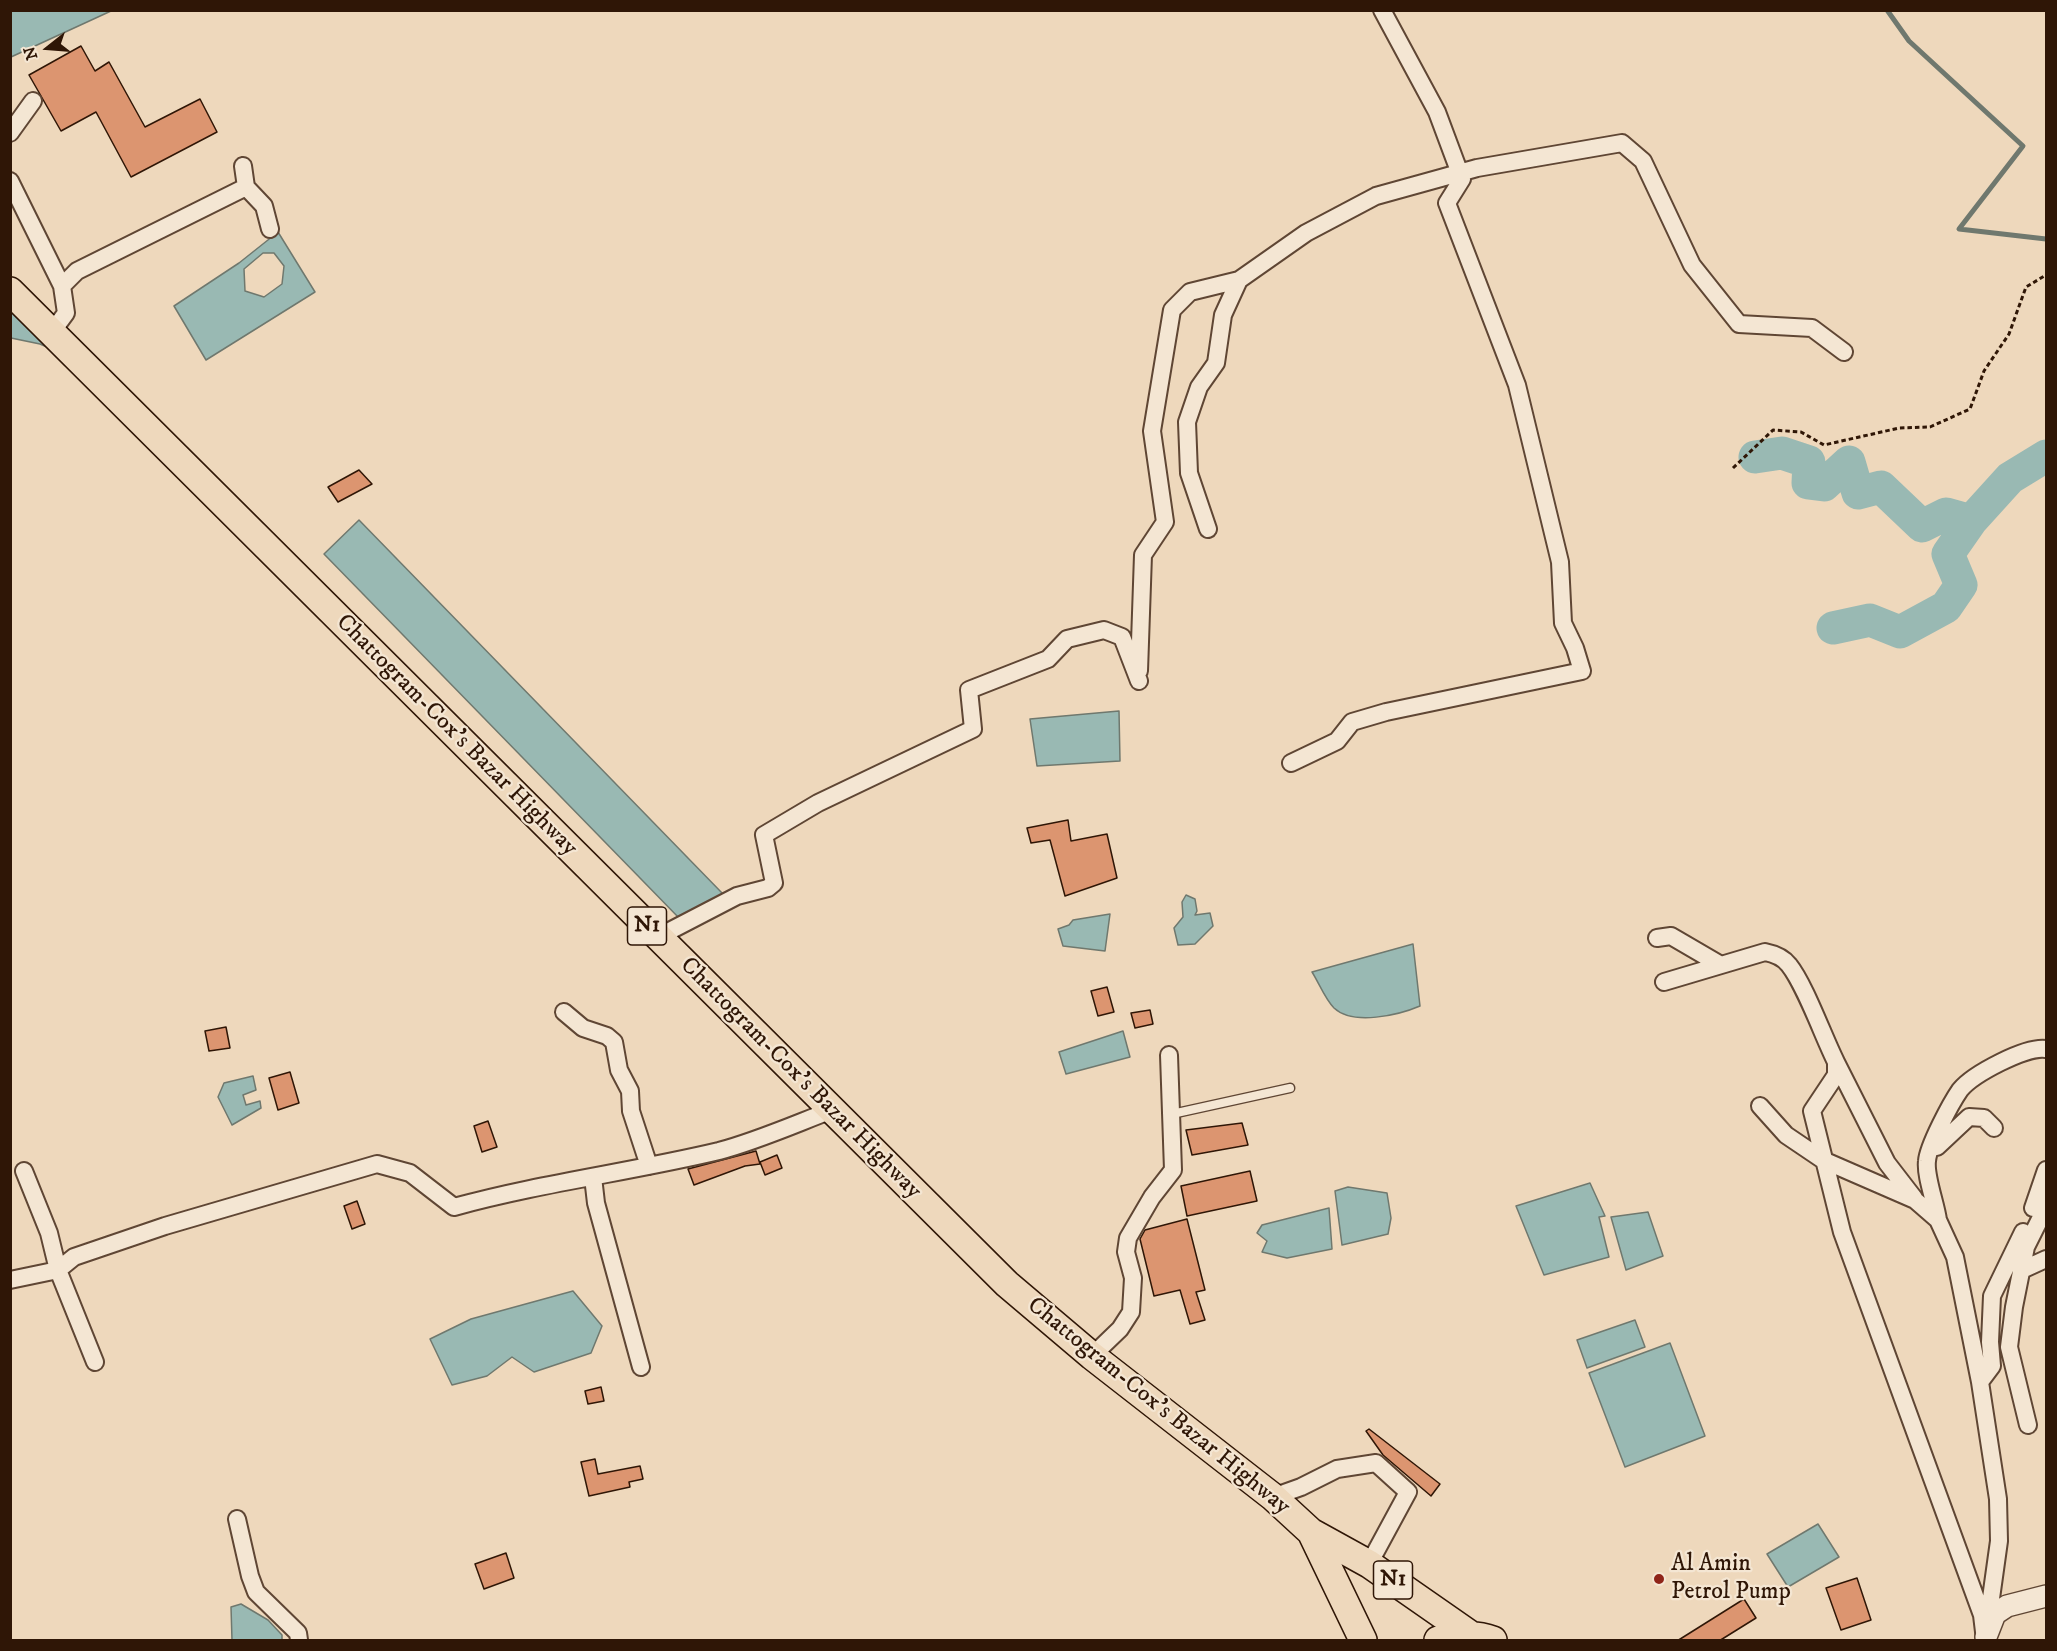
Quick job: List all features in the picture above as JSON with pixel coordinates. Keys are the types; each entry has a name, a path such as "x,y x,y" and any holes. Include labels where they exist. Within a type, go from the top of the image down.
{"highway":[{"name":"Chattogram-Cox's Bazar Highway","path":"10,291 1007,1284 1092,1356 1273,1497 1311,1532 1369,1564 1482,1638"},
{"name":"Chattogram-Cox's Bazar Highway","path":"1311,1532 1363,1641"},
{"path":"1438,1641 1452,1636 1482,1638"}],"street":[{"path":"1292,763 1337,741 1352,722 1386,712 1582,671 1575,648 1563,623 1560,562 1517,385 1447,203 1462,179 1437,112 1382,10"},
{"path":"10,133 33,101"},
{"path":"658,937 737,896 768,888 774,883 764,835 818,803 973,729 969,690 1048,660 1067,639 1104,630 1122,637 1139,681 1143,555 1165,522 1152,431 1172,310 1190,292 1239,280 1306,234 1376,196 1459,172 1582,148 1622,143 1643,161 1692,265 1739,324 1812,328 1844,352"},
{"path":"243,166 246,187 264,206 270,229"},
{"path":"10,181 62,285 66,313 52,333"},
{"path":"62,285 77,271 246,187"},
{"path":"1208,529 1189,473 1187,422 1198,387 1216,363 1223,315 1239,280"},
{"path":"1657,938 1671,936 1719,964"},
{"path":"1664,982 1765,952 1778,955 1789,965 1887,1163 1915,1200 1938,1220"},
{"path":"564,1012 583,1028 607,1036 614,1042 620,1070 630,1091 632,1111 649,1166"},
{"path":"1985,1639 1999,1540 1998,1499 1980,1382 1955,1257 1938,1220 1926,1162 1929,1148 1961,1089 1984,1072 2015,1055 2046,1049"},
{"path":"1092,1356 1120,1329 1131,1312 1133,1278 1126,1252 1128,1238 1152,1197 1173,1170 1169,1055"},
{"path":"1836,1062 1836,1075 1812,1111 1823,1160 1842,1232 1982,1615 1985,1639"},
{"path":"1760,1106 1786,1135 1823,1160 1915,1200"},
{"path":"10,1280 58,1270 74,1257 154,1230 377,1164 410,1173 454,1207 512,1191 722,1150 832,1110"},
{"path":"1928,1156 1969,1117 1984,1118 1994,1128"},
{"path":"1980,1382 1992,1366 1990,1341 1992,1296 2032,1213 2046,1170"},
{"path":"24,1171 49,1233 58,1270 95,1362"},
{"path":"593,1177 596,1203 641,1367"},
{"path":"2028,1425 2009,1347 2026,1247 2045,1209 2046,1198"},
{"path":"2022,1270 2046,1259"},
{"path":"1273,1497 1301,1487 1337,1469 1376,1463 1408,1492 1369,1564"},
{"path":"237,1519 256,1592 298,1633 298,1641"},
{"path":"1985,1639 1995,1614 2022,1601 2046,1596"}],"lane":[{"path":"1172,1114 1290,1088"}],"path":[{"path":"1733,468 1773,430 1801,432 1824,445 1899,428 1930,427 1970,409 1984,371 2010,334 2026,287 2046,275"}],"water":[{"path":"11,10 111,10 111,11 11,57"},
{"path":"278,232 315,292 206,360 174,306 239,263","holes":["263,253 274,253 284,266 282,284 264,297 245,291 244,269"]},
{"path":"10,304 70,357 40,344 11,338"},
{"path":"359,520 723,894 680,919 324,554"},
{"path":"1119,711 1120,761 1037,766 1030,719"},
{"path":"1186,895 1195,899 1197,911 1195,915 1210,913 1213,926 1195,944 1178,945 1174,928 1183,917 1182,902"},
{"path":"1110,914 1105,951 1063,946 1058,929 1069,925 1073,920"},
{"path":"1413,944 1420,1006 1400,1013 1364,1018 1342,1013 1334,1008 1325,996 1312,972"},
{"path":"1123,1031 1130,1057 1066,1074 1059,1052"},
{"path":"253,1076 256,1090 243,1095 246,1105 260,1101 261,1108 232,1125 218,1097 224,1083"},
{"path":"1590,1183 1605,1216 1599,1217 1609,1257 1544,1275 1516,1206"},
{"path":"1348,1187 1387,1193 1391,1218 1388,1234 1342,1245 1335,1191"},
{"path":"1329,1208 1332,1249 1287,1258 1262,1252 1267,1241 1257,1233 1262,1225"},
{"path":"1648,1212 1663,1256 1626,1270 1611,1217"},
{"path":"573,1291 602,1326 591,1353 534,1372 512,1357 487,1376 452,1385 430,1339 471,1319"},
{"path":"1635,1320 1645,1347 1587,1368 1577,1340"},
{"path":"1670,1343 1705,1436 1625,1467 1589,1373"},
{"path":"1818,1524 1839,1557 1788,1587 1767,1554"},
{"path":"241,1604 268,1620 282,1635 282,1640 232,1640 231,1607"}],"building":[{"path":"81,46 95,71 109,62 145,127 200,99 217,132 131,177 96,112 61,131 29,75"},
{"path":"359,470 372,484 338,502 328,487"},
{"path":"1068,820 1071,841 1107,834 1117,878 1065,896 1050,840 1031,843 1027,828"},
{"path":"1107,987 1114,1012 1098,1016 1091,991"},
{"path":"1150,1010 1153,1024 1135,1028 1131,1013"},
{"path":"226,1027 230,1048 209,1051 205,1031"},
{"path":"290,1072 299,1103 278,1110 269,1078"},
{"path":"488,1121 497,1147 482,1152 474,1126"},
{"path":"1242,1123 1248,1145 1192,1155 1186,1130"},
{"path":"756,1151 760,1164 745,1166 694,1185 688,1169"},
{"path":"777,1155 782,1168 765,1175 760,1162"},
{"path":"1250,1171 1257,1201 1187,1216 1181,1186"},
{"path":"357,1201 365,1224 352,1229 344,1206"},
{"path":"1187,1219 1205,1290 1196,1292 1205,1320 1190,1324 1180,1290 1154,1296 1140,1239 1145,1230"},
{"path":"601,1387 604,1401 588,1404 585,1391"},
{"path":"1369,1429 1440,1484 1431,1496 1383,1455 1366,1431"},
{"path":"595,1459 598,1474 640,1466 643,1479 629,1482 630,1487 589,1496 581,1462"},
{"path":"506,1553 514,1578 484,1589 475,1564"},
{"path":"1857,1578 1871,1620 1841,1630 1826,1588"},
{"path":"1744,1599 1756,1618 1719,1641 1677,1641"}],"waterway":[{"path":"1887,10 1909,41 2023,146 1959,229 2046,239"},
{"path":"1755,457 1782,453 1809,462 1808,483 1824,485 1849,462 1858,493 1881,487 1922,526 1946,514 1971,521 2010,478 2046,456"},
{"path":"1833,628 1870,620 1900,632 1946,607 1961,585 1948,554 1971,521"}],"place":[{"name":"Al Amin Petrol Pump","path":"1659,1579"}]}
